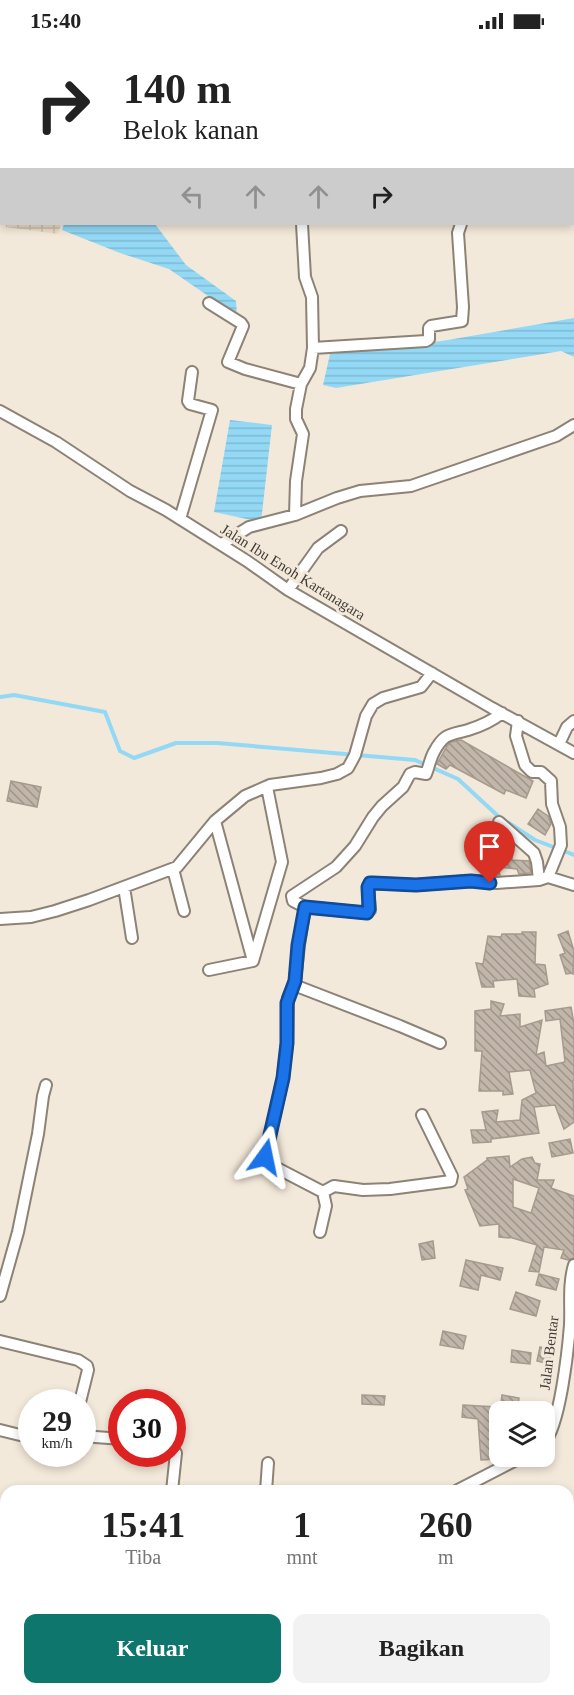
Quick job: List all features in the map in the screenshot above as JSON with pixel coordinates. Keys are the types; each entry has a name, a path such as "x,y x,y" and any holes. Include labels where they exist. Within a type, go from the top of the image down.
{"street":[{"path":"295,515 296,481 303,434 296,419 301,384 310,368 313,348 312,297 305,277 302,225"},
{"path":"313,348 426,341 429,339 431,326 461,322 463,307 458,233 461,225"},
{"path":"209,303 242,325 228,362 301,384"},
{"path":"180,519 212,410 190,404 188,401 192,372"},
{"name":"Jalan Ibu Enoh Kartanagara","path":"0,411 56,442 130,491 222,544 288,590 574,753"},
{"path":"222,544 249,527 295,515 360,491 411,486 556,436 574,425"},
{"path":"288,590 318,548 341,531"},
{"path":"0,919 31,917 55,911 177,867 215,821 245,796 267,787 338,774 348,768 352,762 366,716 373,704 383,698 421,687 432,673"},
{"path":"502,713 490,722 451,733 440,742 433,753 426,774 415,772 410,774 403,787 382,806 355,846 336,867 316,882 294,893 293,901 305,907 367,913 370,883 416,885 471,881 496,883 544,878 574,885"},
{"path":"518,721 516,736 527,769 532,772 542,772 551,782 552,804 560,827 561,845 544,878"},
{"path":"559,744 567,727 574,721"},
{"path":"253,960 282,862 267,787"},
{"path":"215,821 253,960"},
{"path":"499,822 534,853 544,878"},
{"path":"173,868 184,911"},
{"path":"124,887 132,938"},
{"path":"305,907 294,985 287,1003 287,1043 283,1078 265,1157 266,1162 323,1192"},
{"path":"208,970 253,960"},
{"path":"294,985 440,1043"},
{"path":"0,1296 4,1270 18,1232 38,1134 42,1096 46,1085"},
{"path":"323,1192 334,1186 379,1190 451,1181 452,1176 422,1115"},
{"path":"320,1232 326,1206 323,1192"},
{"name":"Jalan Bentar","path":"555,1418 564,1374 574,1265"},
{"path":"0,1341 78,1360 87,1366 88,1370 83,1389"},
{"path":"0,1430 18,1434"},
{"path":"266,1485 268,1463"},
{"path":"172,1485 174,1467"},
{"path":"468,1485 503,1467"}],"shaded area":[{"path":"6,225 61,225 58,234 6,227"}],"water":[{"path":"64,225 156,225 186,265 236,301 237,316 169,269 62,230"},
{"path":"574,318 574,357 561,351 336,388 323,385 330,354 442,341"},
{"path":"230,420 272,425 261,522 214,512"}],"building":[{"path":"461,740 533,781 526,798 506,790 504,794 450,765 446,769 437,764 451,742"},
{"path":"11,781 41,787 37,807 7,801"},
{"path":"538,809 548,816 551,824 545,835 528,824"},
{"path":"496,835 502,835 509,840 507,854 512,853 512,860 529,861 531,873 519,874 517,869 498,867 500,875 489,875 487,861 497,859"},
{"path":"568,931 574,951 573,975 573,973 566,974 560,955 565,953 558,935"},
{"path":"522,932 536,932 535,964 545,965 548,984 534,989 535,997 519,996 517,979 493,981 494,987 482,987 476,963 483,964 488,936 501,937 502,934 522,934"},
{"path":"491,1001 504,1004 500,1016 520,1014 520,1027 542,1020 536,1055 544,1052 546,1066 565,1062 560,1019 546,1021 545,1011 571,1007 574,1024 574,1122 564,1129 555,1105 534,1107 539,1133 473,1143 471,1130 486,1130 482,1112 498,1110 496,1122 520,1120 522,1100 536,1093 530,1070 509,1072 513,1094 503,1095 503,1091 479,1091 482,1051 475,1051 475,1011 491,1009"},
{"path":"570,1139 573,1153 552,1157 549,1143"},
{"path":"509,1156 510,1167 522,1159 532,1157 535,1163 540,1164 537,1180 554,1180 551,1188 574,1196 574,1258 568,1260 561,1258 564,1250 544,1247 539,1272 529,1271 537,1245 509,1237 499,1237 499,1224 480,1226 465,1190 468,1189 464,1177 487,1158","holes":["513,1179 539,1188 531,1213 513,1207"]},
{"path":"433,1241 435,1258 422,1260 419,1244"},
{"path":"466,1260 503,1268 500,1280 481,1275 478,1290 460,1286"},
{"path":"539,1274 559,1279 556,1290 536,1285"},
{"path":"516,1292 540,1301 536,1316 510,1309"},
{"path":"443,1331 466,1336 463,1349 440,1345"},
{"path":"540,1347 553,1350 550,1364 537,1361"},
{"path":"512,1350 531,1353 530,1364 511,1362"},
{"path":"362,1395 385,1396 384,1405 362,1404"},
{"path":"502,1395 519,1398 519,1401 501,1401"},
{"path":"463,1405 489,1407 489,1460 481,1460 478,1419 462,1417"}],"waterway":[{"path":"0,697 14,695 105,712 120,751 134,758 176,743 217,743 415,760 458,779 498,816 535,840 574,855"}],"route":[{"path":"265,1157 283,1078 287,1043 287,1003 295,981 298,945 305,907 367,913 370,883 416,885 471,881 490,883"}]}
